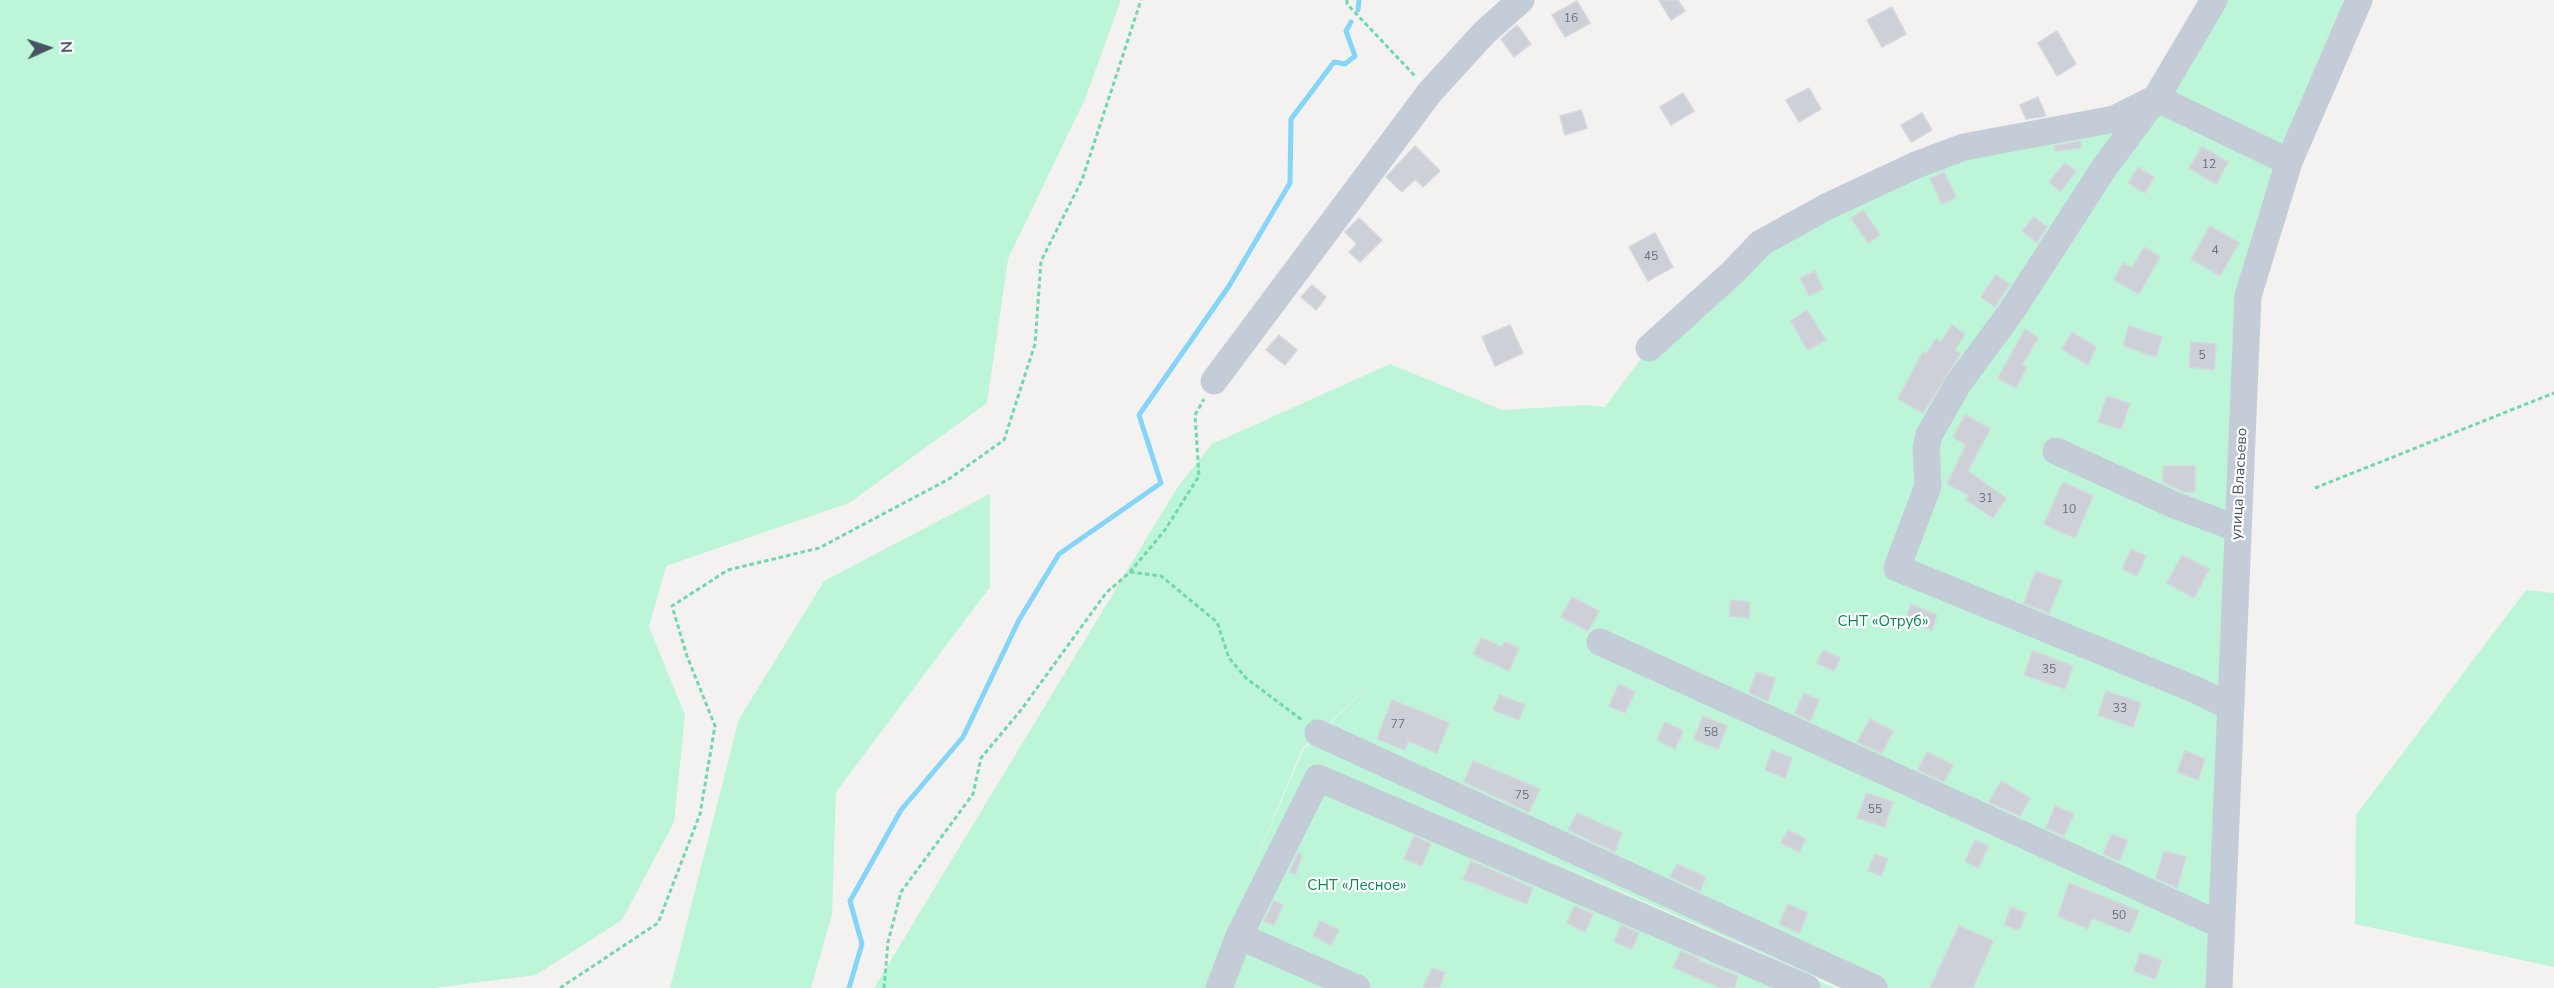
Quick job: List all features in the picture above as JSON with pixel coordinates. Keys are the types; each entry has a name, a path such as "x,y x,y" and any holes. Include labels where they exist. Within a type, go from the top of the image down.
{"street":[{"path":"1214,381 1430,92 1484,33 1521,0"},
{"path":"2214,0 2156,98 2104,168 2011,312 1958,384 1929,435 1926,448 1928,486 1897,568 2196,690 2231,707"},
{"name":"улица Власьево","path":"2219,988 2248,296 2289,162 2359,0"},
{"path":"2156,98 2289,162"},
{"path":"1649,348 1732,273 1761,243 1826,207 1916,165 1964,147 2114,119 2156,98"},
{"path":"2056,451 2172,504 2238,529"},
{"path":"1600,642 2221,925"},
{"path":"1318,733 1874,988"},
{"path":"1220,988 1239,936 1318,778 1807,988"},
{"path":"1239,936 1356,988"}],"path":[{"path":"560,988 658,923 700,814 716,726 687,656 672,606 728,570 819,548 949,479 1004,440 1035,344 1041,261 1082,180 1141,0"},
{"path":"1347,0 1347,4 1430,92"},
{"path":"884,988 888,942 901,892 973,794 981,758 1021,710 1106,592 1130,572 1165,530 1199,476 1194,415 1214,381"},
{"path":"2315,488 2554,393"},
{"path":"1130,572 1161,576 1217,622 1229,658 1246,678 1318,733"}],"green space":[{"path":"0,0 1121,0 1085,99 1008,259 987,403 849,503 666,566 649,627 685,715 674,822 622,920 536,975 433,988 0,988"},
{"name":"СНТ «Отруб»","path":"2219,0 2353,0 2248,296 2218,988 1841,988 1487,832 1835,988 874,988 1177,488 1212,444 1390,364 1502,410 1586,405 1605,407 1649,348 1732,273 1916,165 2160,103","holes":["1385,670 1303,750 1240,898 1302,749"]},
{"path":"990,494 990,587 836,792 832,915 811,988 670,988 739,719 824,581"},
{"path":"2526,590 2554,593 2554,967 2355,924 2356,815"}],"building":[{"path":"1659,0 1678,0 1685,11 1671,20"},
{"path":"1577,1 1590,23 1565,37 1552,15"},
{"path":"1892,7 1906,34 1882,47 1867,20"},
{"path":"1517,25 1531,44 1514,57 1501,39"},
{"path":"2057,31 2076,64 2057,76 2038,43"},
{"path":"1809,88 1821,109 1799,122 1786,100"},
{"path":"1683,93 1694,111 1671,125 1660,107"},
{"path":"2038,97 2046,116 2026,119 2020,105"},
{"path":"1581,110 1587,128 1565,135 1560,116"},
{"path":"1922,113 1932,130 1911,142 1901,125"},
{"path":"2080,141 2081,148 2055,151 2054,146"},
{"path":"1415,146 1440,171 1423,187 1415,179 1402,192 1386,177"},
{"path":"2202,147 2228,162 2216,184 2189,168"},
{"path":"2065,163 2076,172 2060,191 2049,182"},
{"path":"2138,167 2154,177 2145,193 2128,183"},
{"path":"1944,172 1956,197 1942,204 1930,179"},
{"path":"1863,210 1880,235 1868,243 1851,218"},
{"path":"2034,217 2047,227 2037,243 2022,231"},
{"path":"1359,218 1382,240 1360,262 1349,252 1357,244 1345,232"},
{"path":"2210,226 2239,243 2220,276 2191,259"},
{"path":"1655,233 1673,267 1648,281 1629,247"},
{"path":"2144,247 2160,257 2139,294 2114,280 2123,263 2132,268"},
{"path":"1815,271 1823,289 1809,296 1800,278"},
{"path":"1996,275 2010,284 1995,307 1981,297"},
{"path":"1312,285 1326,297 1316,310 1301,297"},
{"path":"1807,310 1826,340 1807,350 1791,321"},
{"path":"1510,325 1523,353 1495,366 1482,337"},
{"path":"1952,325 1965,334 1955,350 1960,354 1923,413 1898,399 1923,352 1926,354 1936,339 1941,342"},
{"path":"2129,326 2162,337 2156,357 2123,346"},
{"path":"2025,329 2038,338 2022,365 2027,367 2016,388 1998,378"},
{"path":"2072,332 2096,347 2088,365 2062,349"},
{"path":"1279,335 1297,350 1285,365 1266,350"},
{"path":"2191,342 2216,344 2214,370 2189,367"},
{"path":"2107,396 2130,404 2121,429 2098,422"},
{"path":"1965,415 1990,429 1968,471 2006,498 1993,518 1966,500 1969,495 1947,484 1966,445 1953,437"},
{"path":"2163,466 2195,466 2195,492 2184,492 2163,482"},
{"path":"2063,482 2093,496 2075,538 2044,524"},
{"path":"2131,549 2146,556 2137,576 2122,569"},
{"path":"2182,555 2209,569 2194,598 2167,583"},
{"path":"2036,571 2062,581 2049,613 2024,603"},
{"path":"1572,597 1599,611 1588,631 1561,617"},
{"path":"1731,600 1750,602 1749,618 1729,616"},
{"path":"1911,604 1937,615 1932,630 1906,619"},
{"path":"1481,638 1502,647 1505,642 1519,648 1509,671 1473,654"},
{"path":"1823,650 1840,658 1834,671 1817,663"},
{"path":"2033,651 2073,666 2065,689 2024,675"},
{"path":"1756,672 1775,678 1768,701 1749,693"},
{"path":"1619,684 1635,692 1625,713 1609,706"},
{"path":"2106,691 2141,703 2133,727 2098,715"},
{"path":"1804,693 1819,700 1810,721 1795,713"},
{"path":"1500,695 1525,705 1519,720 1493,710"},
{"path":"1392,700 1449,723 1437,753 1408,741 1405,750 1377,739"},
{"path":"1703,716 1727,726 1718,749 1694,739"},
{"path":"1870,719 1893,731 1882,753 1857,742"},
{"path":"1665,722 1683,731 1675,749 1657,740"},
{"path":"1772,750 1792,758 1785,778 1765,770"},
{"path":"2185,751 2205,759 2198,780 2177,772"},
{"path":"1927,752 1953,765 1944,782 1918,770"},
{"path":"1473,761 1540,789 1529,812 1464,782"},
{"path":"2001,781 2030,798 2020,816 1989,802"},
{"path":"1866,793 1893,802 1885,827 1857,818"},
{"path":"2055,806 2074,814 2064,836 2046,828"},
{"path":"1577,813 1622,833 1615,852 1568,830"},
{"path":"1788,830 1806,839 1799,852 1781,843"},
{"path":"2112,834 2128,841 2119,861 2103,854"},
{"path":"1414,836 1431,844 1422,866 1404,859"},
{"path":"1975,840 1989,846 1978,868 1965,861"},
{"path":"2164,851 2186,857 2177,888 2156,878"},
{"path":"1298,853 1302,855 1296,874 1289,872"},
{"path":"1875,854 1888,859 1881,876 1868,871"},
{"path":"1471,861 1533,888 1527,904 1463,879"},
{"path":"1677,864 1706,877 1700,891 1670,877"},
{"path":"2069,883 2139,911 2130,933 2092,918 2088,929 2058,916"},
{"path":"1274,901 1283,905 1274,925 1264,921"},
{"path":"1788,904 1808,913 1799,933 1779,924"},
{"path":"1574,906 1593,914 1585,932 1567,923"},
{"path":"2011,907 2026,913 2019,930 2004,925"},
{"path":"1320,921 1339,930 1331,945 1313,936"},
{"path":"1621,925 1639,933 1632,949 1614,942"},
{"path":"1959,926 1993,941 1973,988 1930,988"},
{"path":"1681,951 1700,959 1699,961 1738,976 1734,988 1720,988 1673,967"},
{"path":"2140,953 2162,960 2155,979 2134,971"},
{"path":"1432,968 1445,973 1439,988 1423,988"}],"waterway":[{"path":"1358,10 1359,0"},
{"path":"849,988 862,944 850,901 901,810 963,737 1019,620 1059,554 1161,483 1139,415 1229,286 1290,183 1291,119 1334,62 1345,64 1355,56 1346,31 1351,22"}],"park label":[{"name":"СНТ «Лесное»","path":"1357,886"}]}
